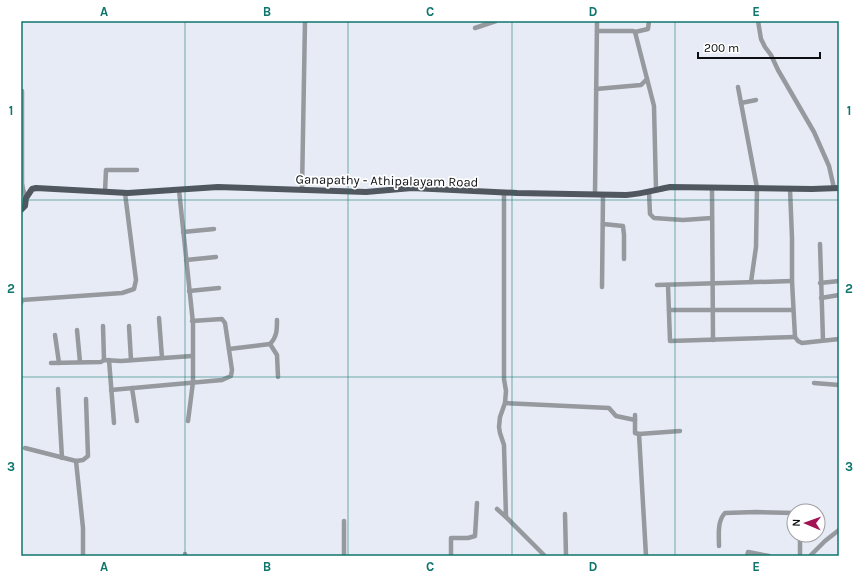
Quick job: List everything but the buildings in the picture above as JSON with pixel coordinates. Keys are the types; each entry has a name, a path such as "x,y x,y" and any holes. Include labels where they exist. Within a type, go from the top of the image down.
{"main road":[{"name":"Ganapathy - Athipalayam Road","path":"26,198 32,189 36,188 125,193 218,187 366,192 412,188 603,195 641,194 670,188 836,188"},
{"path":"21,210 25,206 26,198"}],"street":[{"path":"302,190 305,21"},
{"path":"475,28 496,21"},
{"path":"595,194 597,21"},
{"path":"597,31 635,32 648,30 649,21"},
{"path":"758,21 761,39 814,132 829,166 836,188"},
{"path":"635,32 654,106 656,190"},
{"path":"596,89 641,85 647,79"},
{"path":"738,87 757,188 756,247 752,282"},
{"path":"22,91 22,183 26,198"},
{"path":"741,103 756,100"},
{"path":"105,192 106,170 137,170"},
{"path":"712,188 713,340"},
{"path":"790,189 795,337 798,341 802,342 839,339"},
{"path":"179,190 192,321 193,382 188,421"},
{"path":"504,192 505,403 500,417 499,427 504,445 506,517"},
{"path":"649,192 650,214 654,218 683,220 712,218"},
{"path":"21,303 22,300 122,293 134,289 136,280 125,193"},
{"path":"602,287 603,195"},
{"path":"603,224 623,226 624,259"},
{"path":"183,232 214,229"},
{"path":"820,244 820,283 823,340"},
{"path":"186,260 216,257"},
{"path":"657,286 792,281"},
{"path":"820,283 839,281"},
{"path":"668,285 670,341 795,337"},
{"path":"190,291 219,288"},
{"path":"821,298 839,295"},
{"path":"669,310 793,310"},
{"path":"159,318 162,358"},
{"path":"112,390 222,380 231,376 232,370 226,327 222,319 192,321"},
{"path":"229,349 270,344 277,334 277,320"},
{"path":"103,326 112,390 114,423"},
{"path":"129,326 131,360"},
{"path":"77,330 80,362"},
{"path":"55,335 59,363"},
{"path":"270,344 277,355 278,377"},
{"path":"51,363 101,362 107,360 192,356"},
{"path":"814,383 839,385"},
{"path":"132,388 137,421"},
{"path":"58,389 62,458"},
{"path":"25,448 76,461 83,460 88,456 86,399"},
{"path":"505,403 611,408 614,415 635,417 635,432 639,434 646,556"},
{"path":"639,434 680,431"},
{"path":"76,461 83,528 83,556"},
{"path":"451,556 451,538 468,538 475,536 476,503"},
{"path":"497,509 545,556"},
{"path":"719,546 720,523 721,518 725,513 756,512 786,514"},
{"path":"565,514 566,556"},
{"path":"344,521 344,556"},
{"path":"810,556 825,540 839,530"},
{"path":"800,543 800,556"},
{"path":"747,556 748,552 769,556"}]}
